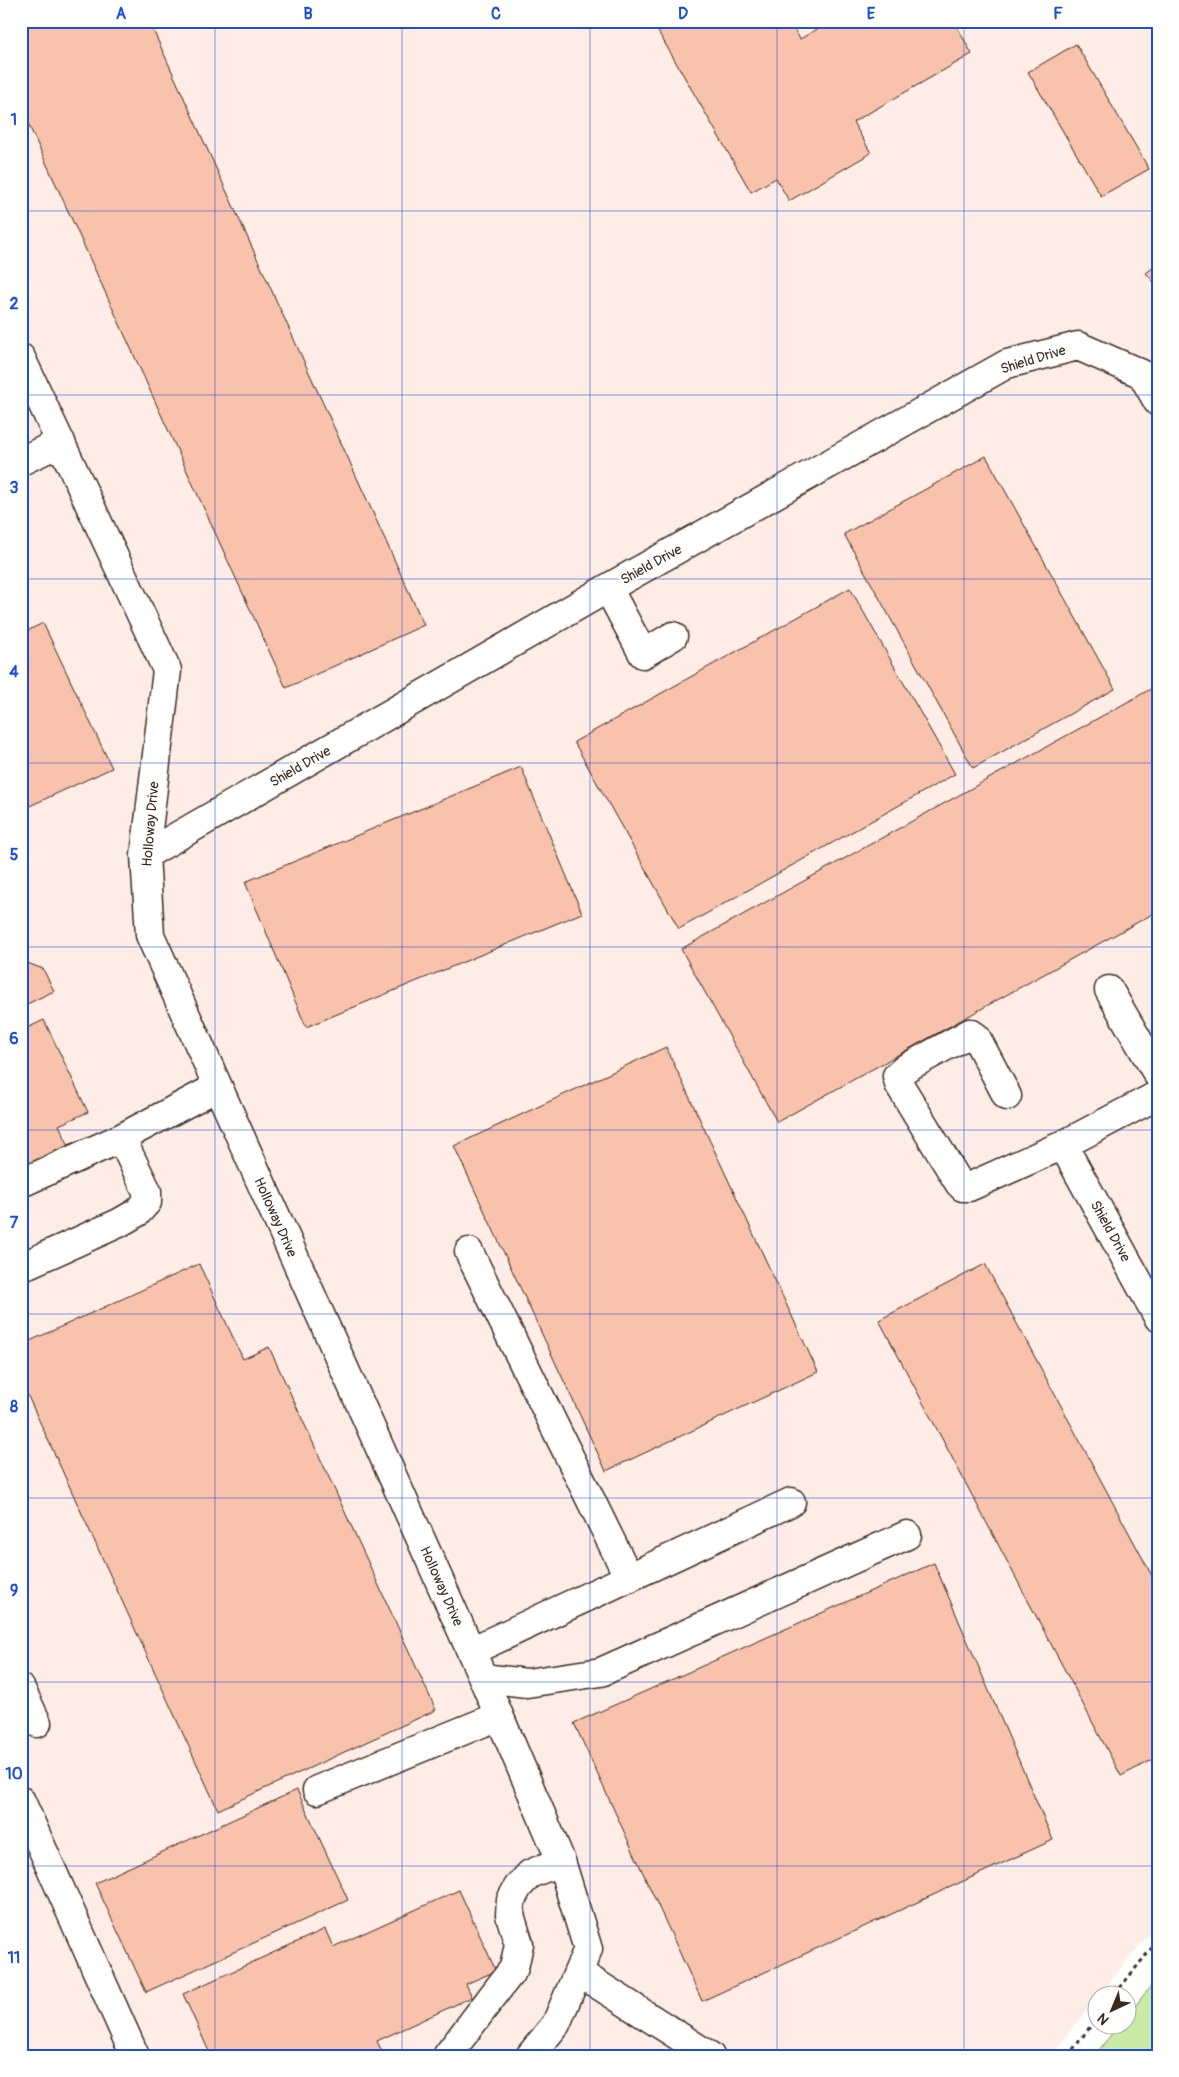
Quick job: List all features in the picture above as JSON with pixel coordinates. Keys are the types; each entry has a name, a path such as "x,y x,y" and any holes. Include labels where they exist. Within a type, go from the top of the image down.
{"street":[{"name":"Shield Drive","path":"145,855 608,588 1007,364 1078,346 1142,374 1158,402"},
{"name":"Holloway Drive","path":"21,358 167,670 145,855 150,934 472,1651 562,1861 588,1949 556,2024 530,2056"},
{"path":"21,461 60,442"},
{"path":"608,588 643,654 673,636"},
{"path":"1109,990 1158,1074"},
{"path":"1007,1096 976,1037 970,1034 906,1068 897,1076 899,1084 959,1184 963,1187 969,1187 1064,1145 1158,1096"},
{"path":"21,1183 121,1138 217,1086"},
{"path":"21,1267 120,1223 138,1212 147,1202 147,1191 121,1138"},
{"name":"Shield Drive","path":"1064,1145 1158,1317"},
{"path":"469,1252 629,1578"},
{"path":"472,1651 791,1502"},
{"path":"483,1678 527,1683 601,1672 908,1535"},
{"path":"21,1688 37,1723"},
{"path":"317,1790 499,1716"},
{"path":"21,1802 135,2056"},
{"path":"447,2056 514,1968 520,1944 510,1915 511,1900 518,1887 530,1874 562,1861"},
{"path":"578,1972 710,2056"}],"path":[{"path":"1124,1984 1158,1940"},
{"path":"1068,2056 1086,2032"}],"shaded area":[{"path":"21,21 1158,21 1158,1923 1108,1984 1086,1984 1086,2011 1050,2056 21,2056"}],"green space":[{"path":"1158,1977 1158,2056 1094,2056 1112,2034 1136,2034 1136,2005"}],"building":[{"path":"24,21 149,21 424,625 286,688 21,108 21,23"},
{"path":"652,21 789,21 800,39 831,21 954,21 972,54 853,122 871,153 789,201 776,178 751,192"},
{"path":"1076,44 1149,169 1101,196 1028,72"},
{"path":"1158,264 1158,287 1146,273"},
{"path":"986,456 1115,689 973,768 844,534"},
{"path":"850,588 955,774 679,929 574,742"},
{"path":"43,623 112,768 21,810 21,634"},
{"path":"1158,685 1158,911 777,1122 681,949"},
{"path":"521,767 582,913 306,1027 245,882"},
{"path":"25,962 43,969 54,991 21,1007 21,964"},
{"path":"44,1020 88,1112 59,1125 69,1146 27,1166 21,1154 21,1031"},
{"path":"666,1047 818,1372 606,1471 454,1146"},
{"path":"199,1264 243,1359 269,1347 436,1710 218,1810 21,1381 21,1345"},
{"path":"985,1264 1158,1587 1158,1757 1121,1776 879,1320"},
{"path":"934,1563 1053,1840 702,2001 574,1723"},
{"path":"297,1790 348,1900 146,1992 95,1883"},
{"path":"459,1890 496,1971 466,1984 472,1997 377,2041 384,2056 211,2056 183,1994 325,1929 333,1947"}]}
